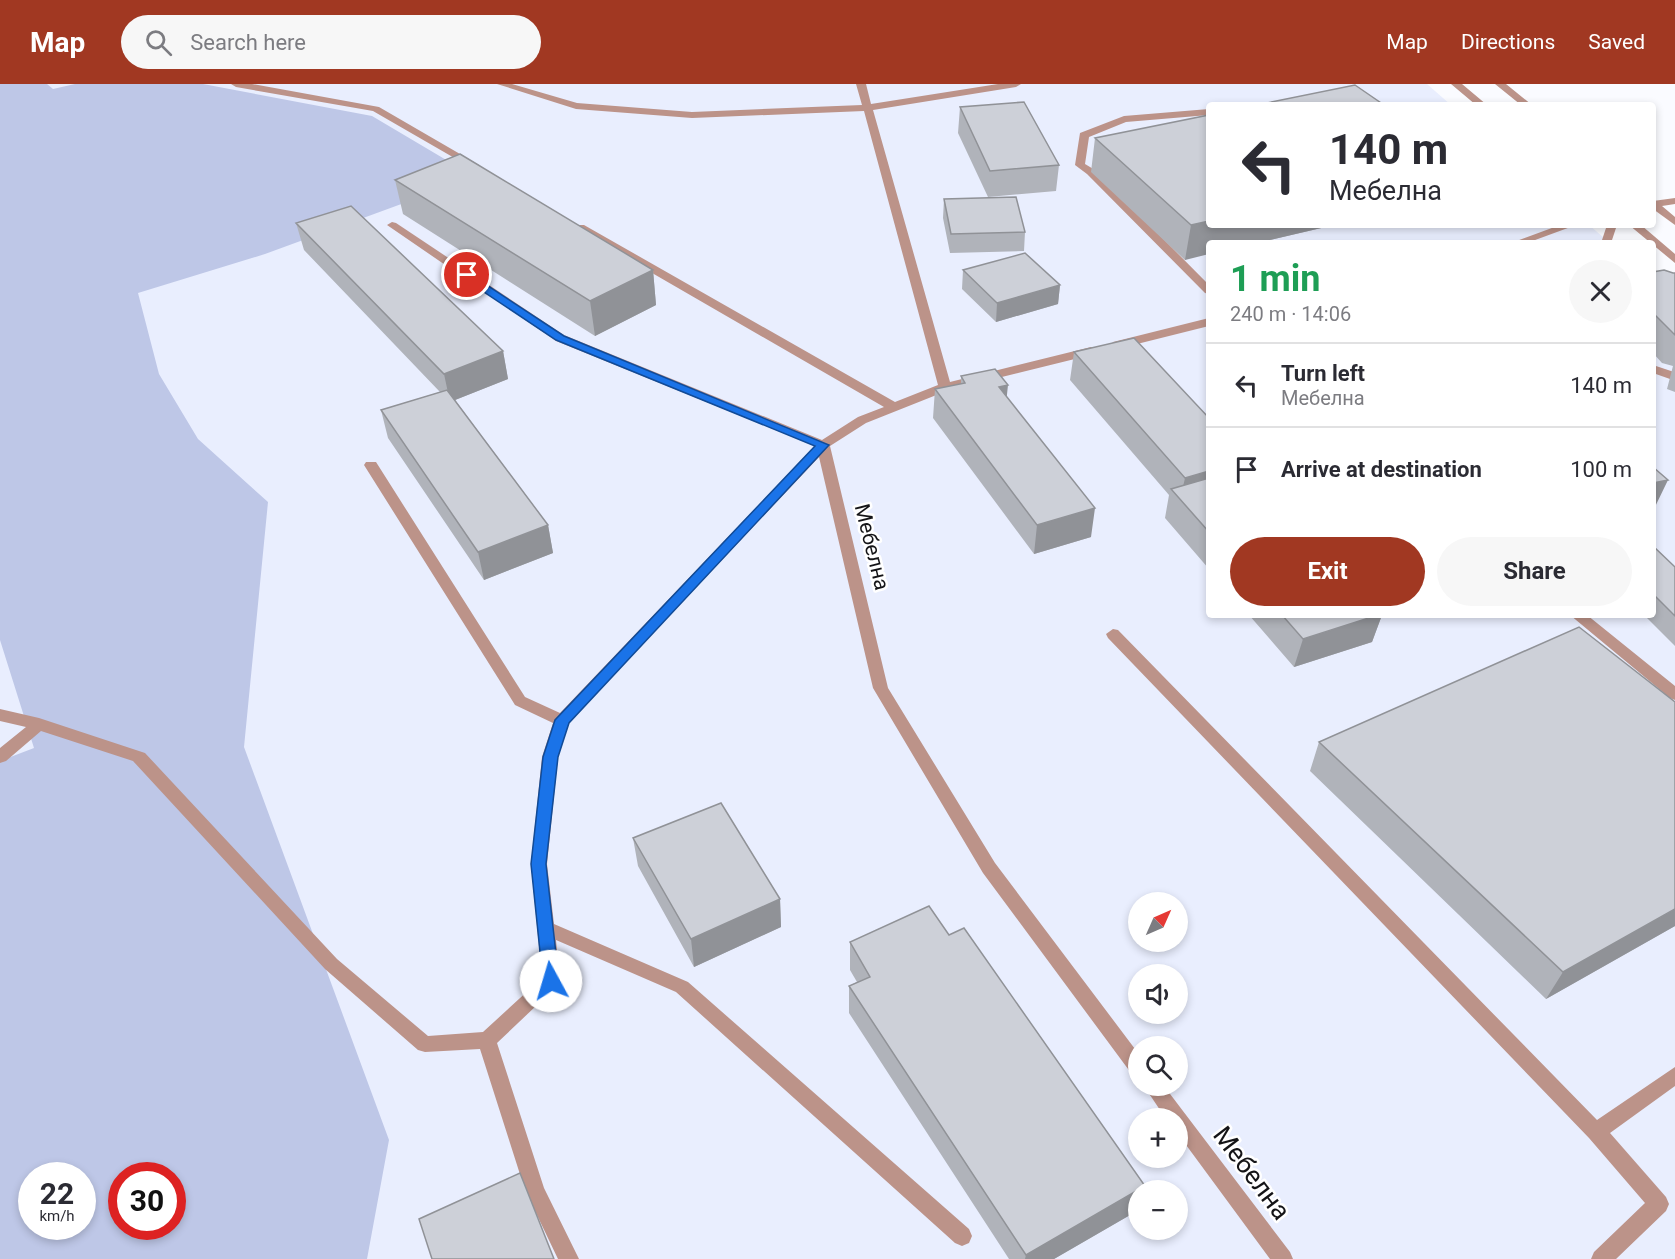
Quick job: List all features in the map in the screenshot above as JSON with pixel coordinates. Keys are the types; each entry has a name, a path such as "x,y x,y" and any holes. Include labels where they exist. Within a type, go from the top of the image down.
{"street":[{"path":"236,84 376,109 485,172"},
{"path":"502,84 576,106 692,115 867,108 1016,84"},
{"path":"861,84 945,387"},
{"path":"1456,84 1478,102"},
{"path":"1500,84 1523,102"},
{"path":"1206,112 1124,119 1084,135 1080,165 1091,172 1206,288"},
{"path":"1656,204 1675,201"},
{"path":"1656,206 1675,222"},
{"path":"565,218 894,407"},
{"path":"392,225 560,338 823,445"},
{"path":"1525,240 1562,228"},
{"path":"1638,228 1652,240"},
{"path":"1656,244 1675,260"},
{"path":"0,715 39,724 139,757 331,964 425,1044 487,1040 551,981 539,864 550,757 562,720 823,445 862,420 945,387 1206,323"},
{"path":"1656,370 1670,375"},
{"name":"Мебелна","path":"823,445 881,688 989,868 1128,1054"},
{"path":"371,465 520,701 562,720"},
{"path":"1581,618 1675,694"},
{"path":"1113,634 1596,1132 1659,1204 1601,1259"},
{"path":"0,757 39,724"},
{"path":"546,928 682,987 962,1236"},
{"path":"487,1040 535,1190 569,1259"},
{"path":"1596,1132 1675,1074"},
{"name":"Мебелна","path":"1161,1096 1283,1259"}],"shaded area":[{"path":"0,84 1427,84 1448,102 1206,102 1206,228 1592,228 1606,240 1206,240 1206,618 1656,618 1656,283 1675,299 1675,1259 0,1259"},
{"path":"0,84 47,84 53,89 75,84 203,84 372,116 475,177 265,254 138,293 159,374 198,439 268,502 244,747 389,1140 367,1259 0,1259 0,761 34,748 0,640"}],"building":[{"path":"1355,85 1380,102 1272,102"},
{"path":"1024,102 1059,165 990,171 960,107"},
{"path":"1206,116 1206,222 1191,225 1095,138"},
{"path":"460,154 653,270 590,301 395,180"},
{"path":"1016,197 1025,232 951,234 944,199"},
{"path":"351,206 503,351 444,374 296,223"},
{"path":"1025,253 1060,285 997,303 963,270"},
{"path":"1664,270 1675,273 1675,335 1656,316 1656,271"},
{"path":"1134,338 1206,415 1206,472 1185,478 1074,352"},
{"path":"995,369 1008,385 999,387 1095,508 1037,525 935,389 965,383 961,376"},
{"path":"447,390 548,525 478,552 381,410"},
{"path":"1656,470 1668,480 1656,482"},
{"path":"1206,479 1206,529 1171,489"},
{"path":"1656,549 1675,567 1675,616 1656,597"},
{"path":"1285,618 1369,618 1303,639"},
{"path":"1579,627 1675,702 1675,909 1563,972 1319,742"},
{"path":"721,803 780,899 691,939 633,838"},
{"path":"929,906 949,935 964,928 1128,1162 1128,1168 1132,1168 1141,1180 1128,1180 1128,1196 1026,1255 849,986 870,977 850,942"},
{"path":"520,1173 554,1259 432,1259 419,1219"}],"route":[{"path":"467,275 560,338 823,445 562,720 550,757 539,864 551,981"}]}
